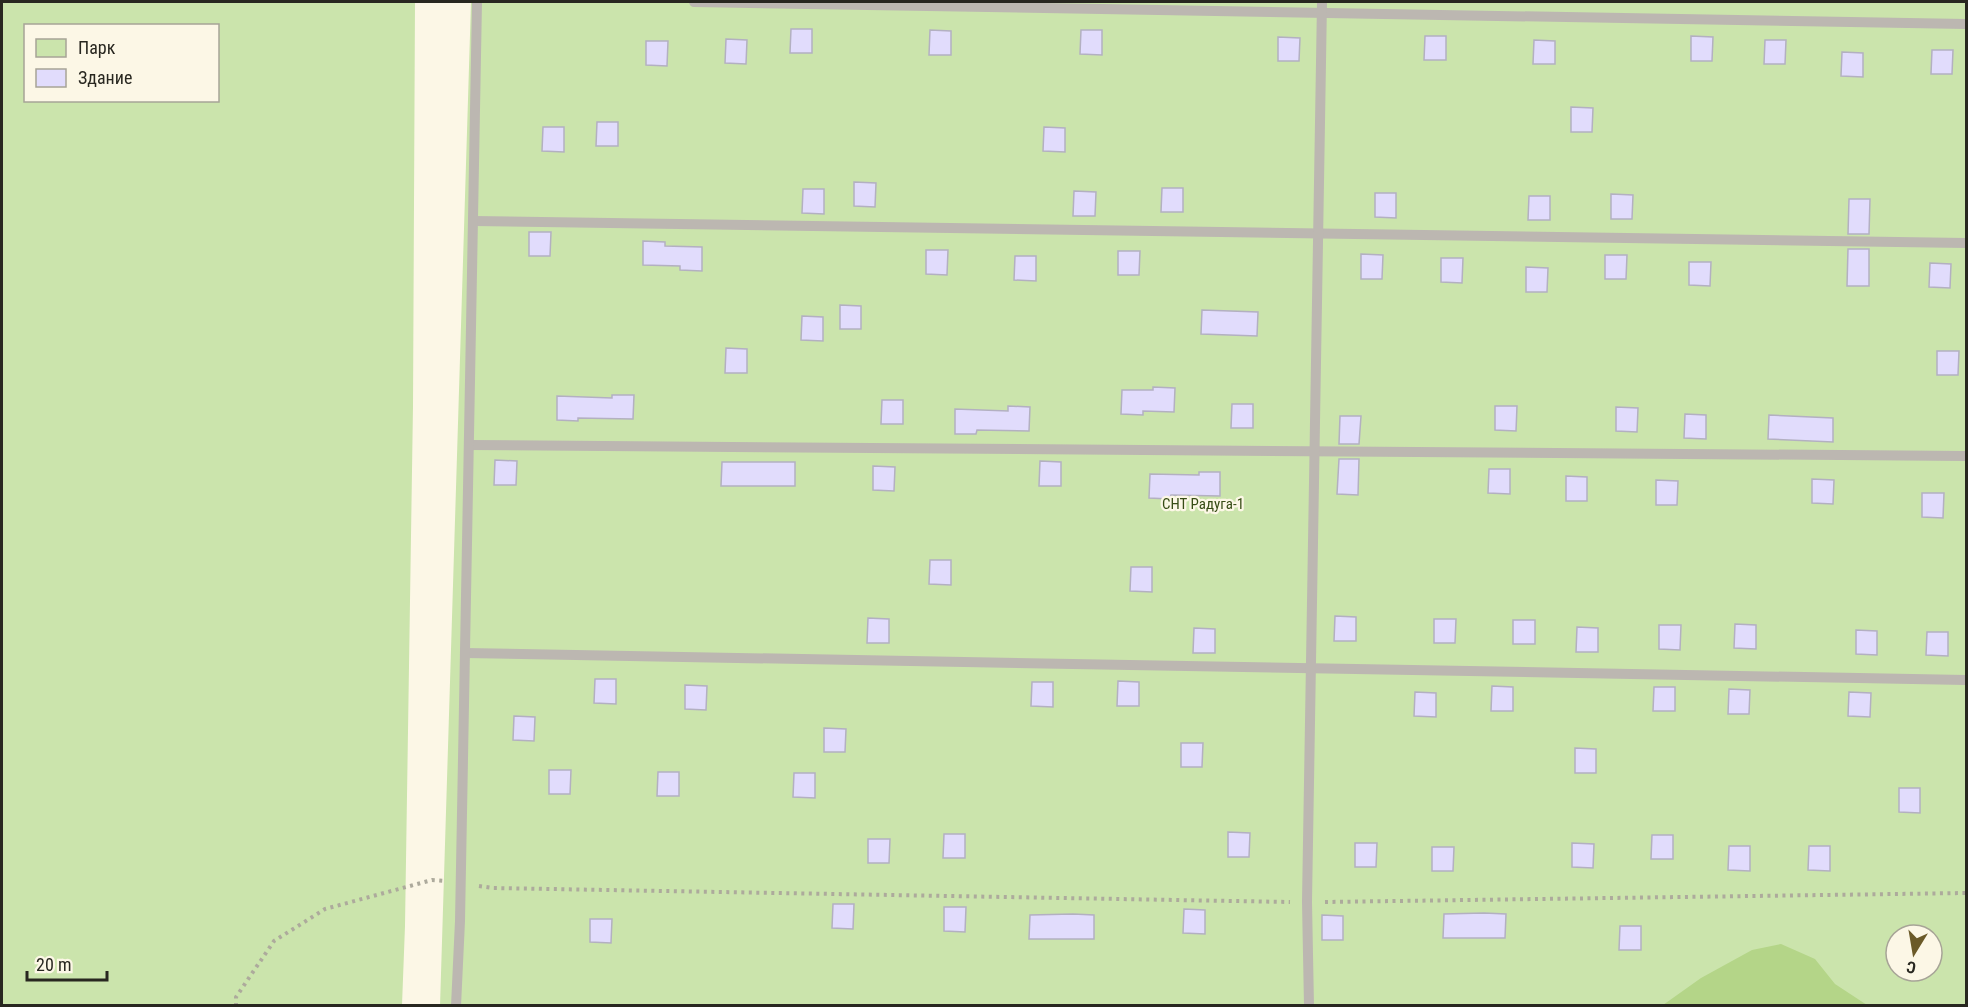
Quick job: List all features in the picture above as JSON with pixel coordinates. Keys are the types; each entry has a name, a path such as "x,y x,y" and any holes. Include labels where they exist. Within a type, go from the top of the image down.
{"lane":[{"path":"456,1005 477,2"},
{"path":"694,2 1322,7 1966,24"},
{"path":"1309,1005 1307,902 1322,7"},
{"path":"473,221 1966,243"},
{"path":"469,445 1966,456"},
{"path":"465,653 1966,680"}],"path":[{"path":"236,1005 236,997 274,941 325,909 432,880 493,888 1307,902 1966,893"}],"green space":[{"path":"2,2 415,2 413,406 402,1005 2,1005"},
{"name":"СНТ Радуга-1","path":"471,2 1966,2 1966,1005 440,1006"},
{"path":"1781,944 1815,959 1835,984 1867,1005 1663,1005 1701,978 1752,950"}],"building":[{"path":"791,29 812,29 812,53 790,53"},
{"path":"930,30 951,31 951,55 929,55"},
{"path":"1081,30 1102,30 1102,55 1080,54"},
{"path":"1425,36 1446,36 1446,60 1424,60"},
{"path":"1691,36 1713,37 1712,61 1691,61"},
{"path":"1278,37 1300,38 1299,61 1278,61"},
{"path":"726,39 747,40 746,64 725,63"},
{"path":"1534,40 1555,41 1555,64 1533,64"},
{"path":"1765,40 1786,40 1785,64 1764,64"},
{"path":"646,41 668,41 667,66 646,65"},
{"path":"1932,50 1953,50 1952,74 1931,74"},
{"path":"1842,52 1863,53 1863,77 1841,76"},
{"path":"1571,107 1593,108 1592,132 1571,132"},
{"path":"597,122 618,122 618,146 596,146"},
{"path":"543,127 564,127 564,152 542,151"},
{"path":"1044,127 1065,128 1065,152 1043,151"},
{"path":"854,182 876,183 875,207 854,206"},
{"path":"1162,188 1183,188 1183,212 1161,212"},
{"path":"803,189 824,189 824,214 802,213"},
{"path":"1074,191 1096,192 1095,216 1073,216"},
{"path":"1375,193 1396,193 1396,218 1375,217"},
{"path":"1611,194 1633,195 1632,219 1611,219"},
{"path":"1529,196 1550,196 1550,220 1528,220"},
{"path":"1849,199 1870,199 1869,234 1848,234"},
{"path":"529,232 551,232 550,256 529,256"},
{"path":"643,241 665,242 665,246 702,247 702,271 680,270 680,266 643,265"},
{"path":"1848,249 1869,249 1869,286 1847,286"},
{"path":"926,250 948,250 947,275 926,274"},
{"path":"1118,251 1140,251 1139,275 1118,275"},
{"path":"1361,254 1383,255 1382,279 1361,279"},
{"path":"1605,255 1627,255 1626,279 1605,279"},
{"path":"1015,256 1036,256 1036,281 1014,280"},
{"path":"1441,258 1463,258 1462,283 1441,282"},
{"path":"1689,262 1711,262 1710,286 1689,285"},
{"path":"1930,263 1951,264 1950,288 1929,287"},
{"path":"1526,267 1548,268 1547,292 1526,292"},
{"path":"840,305 861,306 861,329 840,329"},
{"path":"1202,310 1258,312 1257,336 1201,334"},
{"path":"802,316 823,317 823,341 801,340"},
{"path":"726,348 747,349 747,373 725,373"},
{"path":"1937,351 1959,351 1958,375 1937,375"},
{"path":"1153,387 1175,388 1174,412 1143,411 1143,415 1121,414 1122,390 1153,390"},
{"path":"612,395 634,395 633,419 557,420 557,396 612,398"},
{"path":"882,400 903,400 903,424 881,424"},
{"path":"1232,404 1253,404 1253,428 1231,428"},
{"path":"1008,406 1030,407 1029,431 977,430 976,434 955,434 955,409 1008,411"},
{"path":"1495,406 1517,406 1516,431 1495,430"},
{"path":"1616,407 1638,408 1637,432 1616,431"},
{"path":"1685,414 1706,415 1706,439 1684,438"},
{"path":"1769,415 1833,418 1833,442 1768,439"},
{"path":"1340,416 1361,416 1359,444 1339,444"},
{"path":"1339,459 1359,459 1358,495 1337,494"},
{"path":"495,460 517,461 516,485 494,485"},
{"path":"1040,461 1061,462 1061,486 1039,486"},
{"path":"722,462 795,462 795,486 721,486"},
{"path":"873,466 895,467 894,491 873,490"},
{"path":"1489,469 1510,469 1510,494 1488,493"},
{"path":"1199,472 1220,472 1220,496 1171,495 1170,499 1149,498 1150,474 1199,475"},
{"path":"1566,476 1587,477 1587,501 1566,501"},
{"path":"1812,479 1834,480 1833,504 1812,503"},
{"path":"1656,480 1678,481 1677,505 1656,505"},
{"path":"1922,493 1944,493 1943,518 1922,517"},
{"path":"930,560 951,560 951,585 929,584"},
{"path":"1131,567 1152,567 1152,592 1130,591"},
{"path":"1335,616 1356,617 1356,641 1334,641"},
{"path":"868,618 889,619 889,643 867,643"},
{"path":"1434,619 1456,619 1455,643 1434,643"},
{"path":"1513,620 1535,620 1535,644 1513,644"},
{"path":"1735,624 1756,625 1756,649 1734,648"},
{"path":"1659,625 1681,625 1680,650 1659,649"},
{"path":"1577,627 1598,628 1598,652 1576,652"},
{"path":"1194,628 1215,629 1215,653 1193,653"},
{"path":"1856,630 1877,631 1877,655 1856,654"},
{"path":"1927,632 1948,632 1948,656 1926,655"},
{"path":"595,679 616,679 616,704 594,703"},
{"path":"1118,681 1139,682 1139,706 1117,706"},
{"path":"1032,682 1053,682 1053,707 1031,706"},
{"path":"685,685 707,686 706,710 685,709"},
{"path":"1492,686 1513,687 1513,711 1491,711"},
{"path":"1654,687 1675,687 1675,711 1653,711"},
{"path":"1729,689 1750,690 1749,714 1728,714"},
{"path":"1415,692 1436,693 1436,717 1414,716"},
{"path":"1849,692 1871,693 1870,717 1848,716"},
{"path":"514,716 535,717 534,741 513,740"},
{"path":"824,728 846,729 845,752 824,752"},
{"path":"1181,743 1203,743 1202,767 1181,767"},
{"path":"1575,748 1596,749 1596,773 1575,773"},
{"path":"549,770 571,770 570,794 549,794"},
{"path":"658,772 679,772 679,796 657,796"},
{"path":"794,773 815,773 815,798 793,797"},
{"path":"1899,788 1920,788 1920,813 1899,812"},
{"path":"1228,832 1250,833 1249,857 1228,857"},
{"path":"944,834 965,834 965,858 943,858"},
{"path":"1652,835 1673,835 1673,859 1651,859"},
{"path":"868,839 890,839 889,863 868,863"},
{"path":"1355,843 1377,843 1376,867 1355,867"},
{"path":"1572,843 1594,844 1593,868 1572,867"},
{"path":"1729,846 1750,846 1750,871 1728,870"},
{"path":"1809,846 1830,846 1830,871 1808,870"},
{"path":"1432,847 1454,847 1453,871 1432,871"},
{"path":"833,904 854,904 853,929 832,928"},
{"path":"944,907 966,907 965,932 944,931"},
{"path":"1184,909 1205,910 1205,934 1183,933"},
{"path":"1444,914 1506,914 1505,938 1443,938"},
{"path":"1030,915 1094,915 1094,939 1029,939"},
{"path":"1322,915 1343,916 1343,940 1322,940"},
{"path":"590,919 612,919 611,943 590,942"},
{"path":"1620,926 1641,926 1641,950 1619,950"}]}
